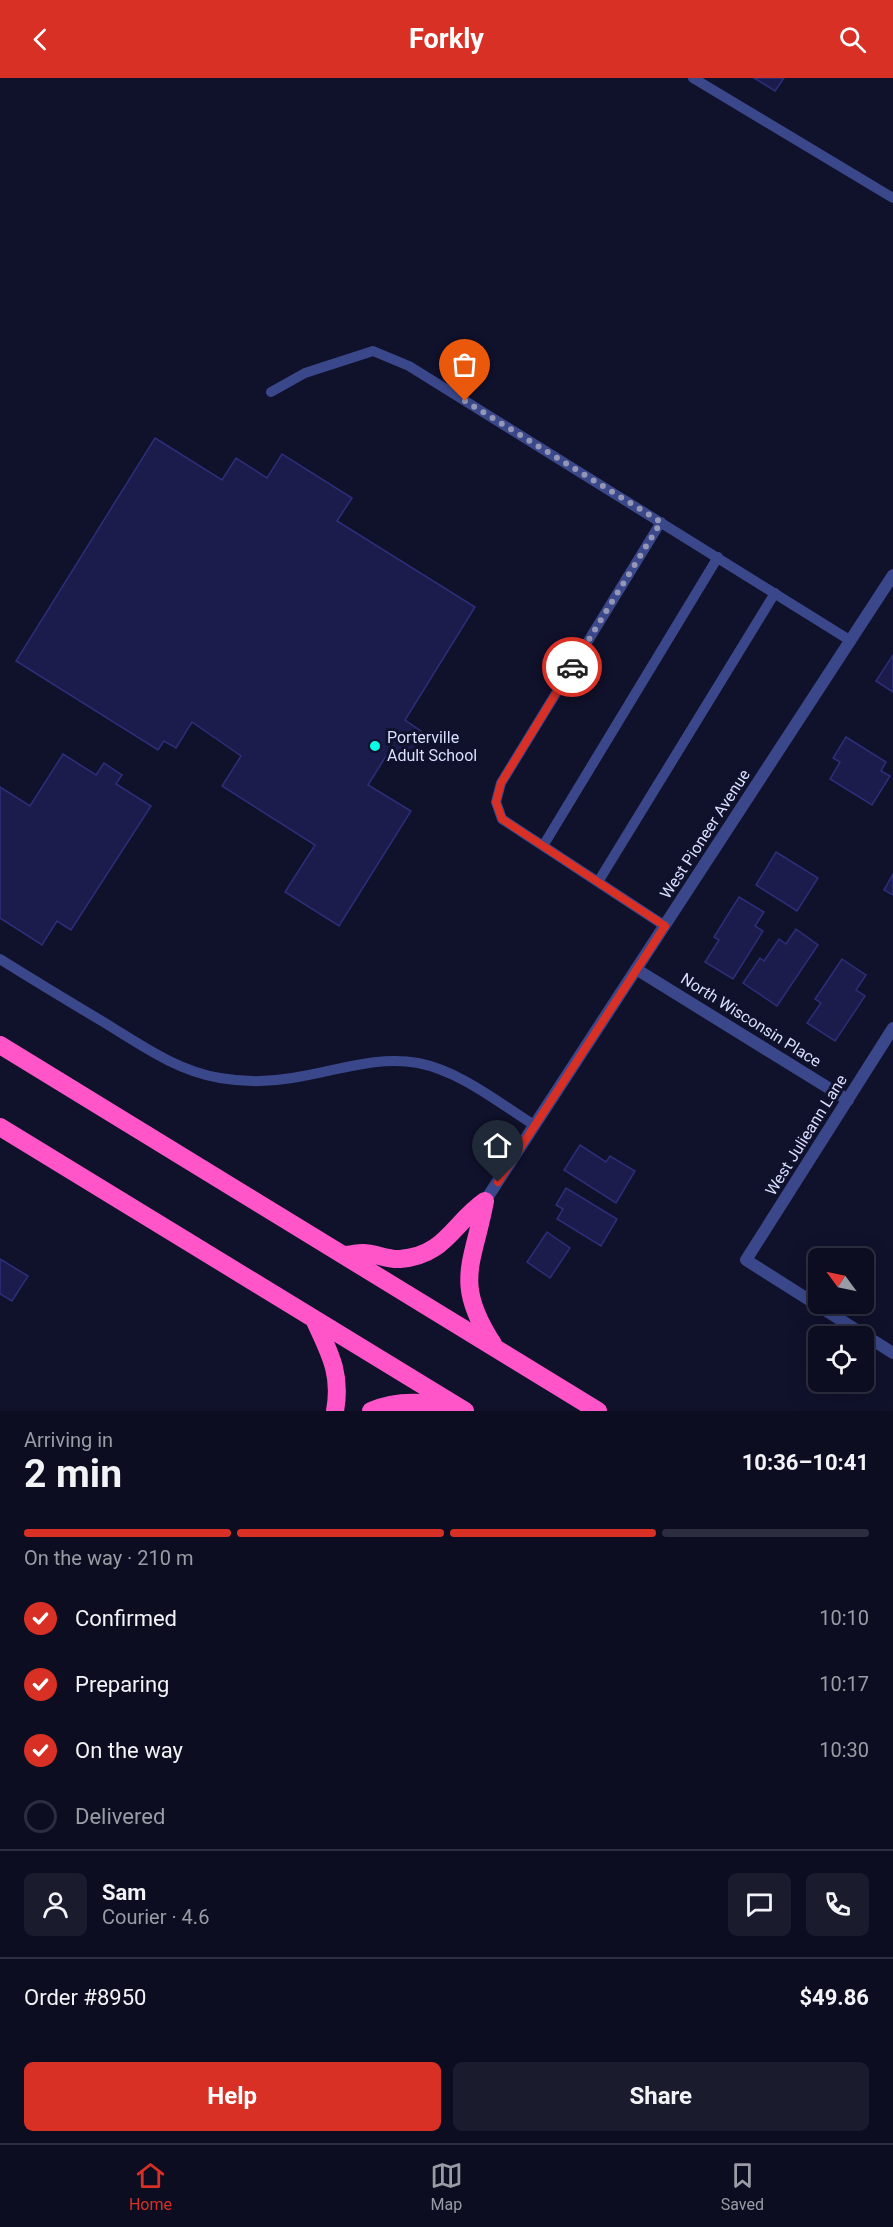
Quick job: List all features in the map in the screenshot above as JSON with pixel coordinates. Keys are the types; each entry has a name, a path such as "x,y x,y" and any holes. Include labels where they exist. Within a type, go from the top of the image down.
{"highway":[{"path":"0,1045 598,1411"},
{"path":"0,1127 464,1411"},
{"path":"345,1255 364,1253 399,1259 427,1252 449,1237 470,1212 485,1200"},
{"path":"485,1200 468,1275 474,1311 495,1348"},
{"path":"314,1319 336,1371 338,1386 336,1411"},
{"path":"371,1411 384,1405 428,1402 464,1411"}],"street":[{"name":"West Pioneer Avenue","path":"485,1200 893,575"},
{"name":"North Wisconsin Place","path":"636,969 848,1100"},
{"name":"West Julieann Lane","path":"893,1028 746,1260 893,1353"}],"lane":[{"path":"693,78 893,198"},
{"path":"271,392 305,373 373,351 409,366 851,641"},
{"path":"661,522 501,783 496,802 502,819 665,926"},
{"path":"543,846 718,557"},
{"path":"598,882 775,593"},
{"path":"0,959 153,1052 201,1074 221,1078 269,1081 353,1065 395,1061 419,1063 443,1071 472,1085 534,1125"}],"building":[{"path":"754,78 784,78 775,91"},
{"path":"155,438 222,480 236,458 267,478 282,454 352,498 337,521 475,607 405,720 424,733 408,759 391,748 368,785 411,811 339,926 285,892 315,845 222,786 241,756 192,722 176,748 164,741 158,750 16,661"},
{"path":"893,655 893,692 876,681"},
{"path":"846,737 886,762 881,771 890,776 872,805 830,779 840,762 833,758"},
{"path":"63,754 96,775 104,763 122,775 116,784 151,806 71,930 57,921 42,945 0,918 0,787 30,806"},
{"path":"776,852 818,878 797,911 756,885"},
{"path":"893,874 893,895 884,890"},
{"path":"739,897 764,912 755,926 763,931 733,979 705,962 719,940 714,937"},
{"path":"796,929 818,945 777,1006 743,983 760,958 764,961 779,939 786,944"},
{"path":"842,959 866,975 856,990 865,996 835,1041 807,1023 821,1003 815,999"},
{"path":"580,1145 606,1162 610,1156 635,1171 616,1203 564,1170"},
{"path":"566,1188 617,1219 601,1246 557,1219 563,1209 556,1205"},
{"path":"547,1232 570,1248 550,1278 527,1262"},
{"path":"0,1259 28,1276 12,1301 0,1294"}],"way so far":[{"path":"465,401 661,522 572,667"}],"place":[{"name":"Porterville Adult School","path":"375,746"}],"route":[{"path":"498,1182 665,926 502,819 496,802 501,783 572,667"}]}
